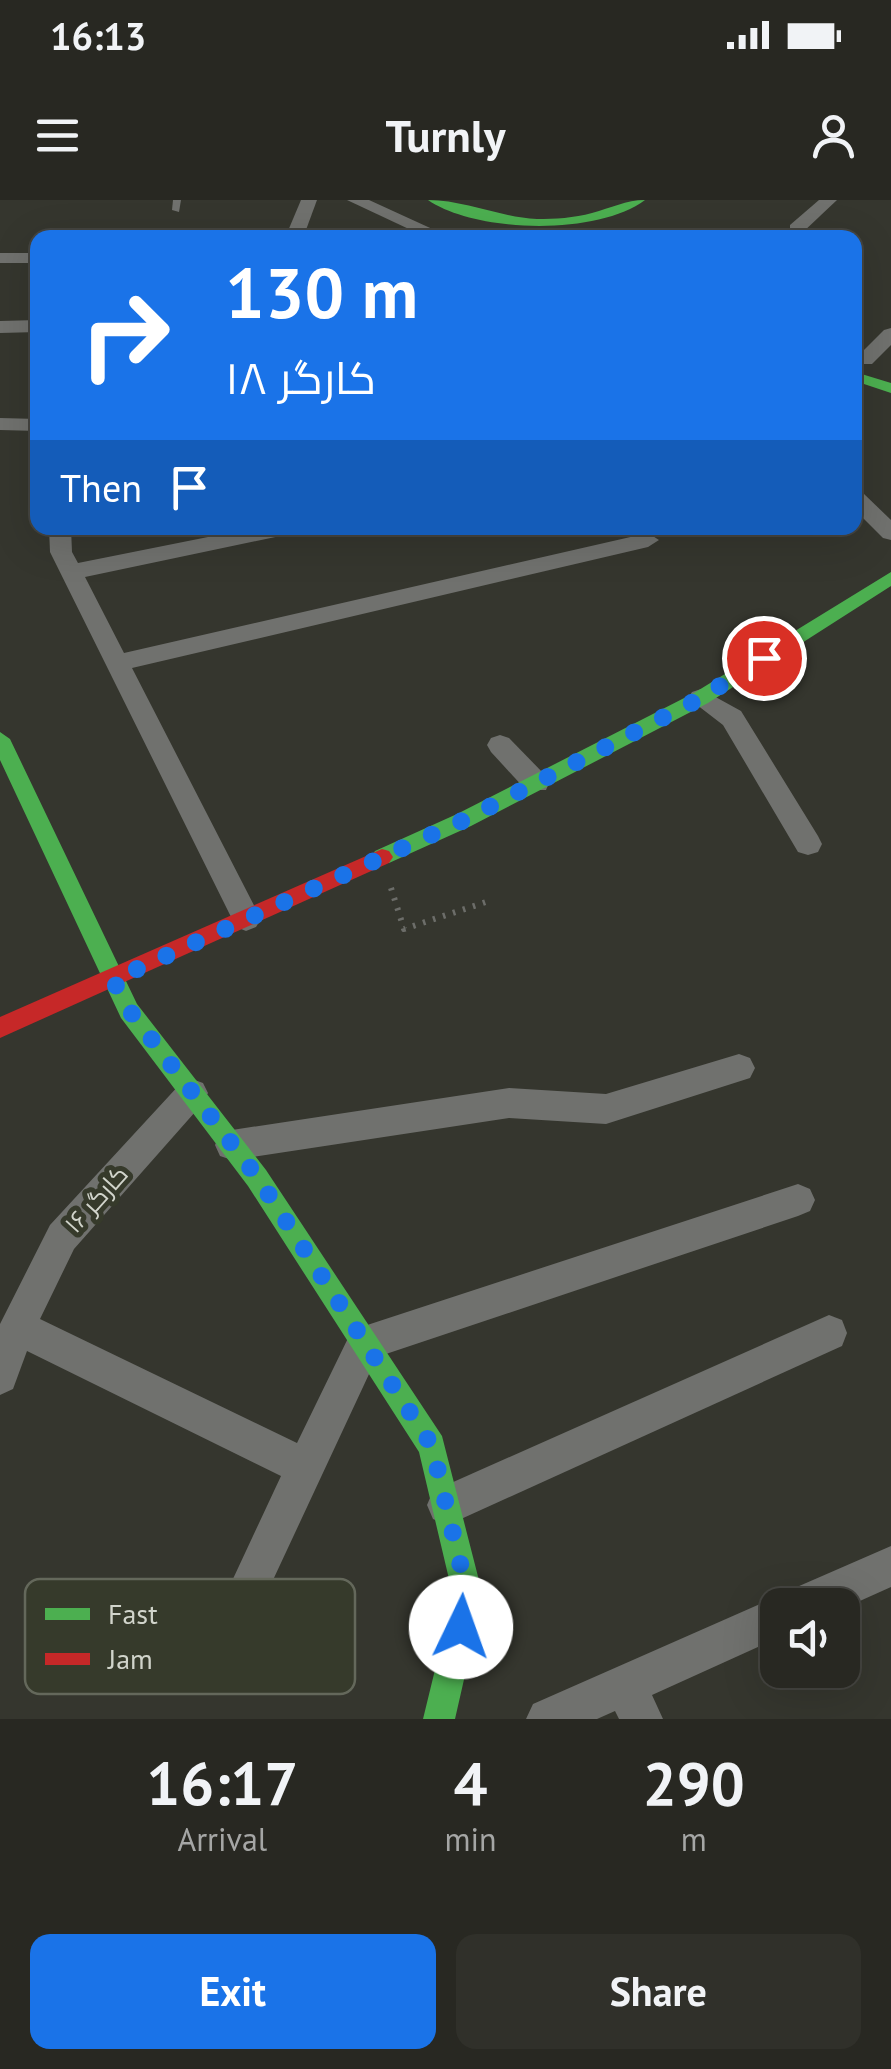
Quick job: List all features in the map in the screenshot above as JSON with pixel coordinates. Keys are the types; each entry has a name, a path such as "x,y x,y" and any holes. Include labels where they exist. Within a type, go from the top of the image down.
{"street":[{"path":"297,230 309,200"},
{"path":"354,200 425,230"},
{"path":"434,200 502,230"},
{"path":"796,229 829,200"},
{"path":"474,216 558,222 632,205"},
{"path":"619,230 632,205"},
{"path":"0,258 30,258"},
{"path":"0,327 30,326"},
{"path":"862,362 888,341"},
{"path":"862,364 891,369"},
{"path":"862,366 891,388"},
{"path":"0,424 30,425"},
{"path":"862,505 891,533"},
{"path":"60,535 61,552 246,919"},
{"path":"71,572 251,535"},
{"path":"584,535 595,552"},
{"path":"117,663 648,540"},
{"path":"0,1028 382,858 536,783 701,698 891,578"},
{"path":"701,698 732,718 808,844"},
{"path":"0,740 130,1011 232,1144 432,1446 468,1596 439,1719"},
{"path":"500,745 536,783"},
{"path":"232,1144 508,1104 606,1109 739,1068"},
{"name":"کارگر ۱۶","path":"0,1376 17,1327 62,1237 192,1093"},
{"path":"253,1579 365,1344 798,1200"},
{"path":"17,1327 306,1468"},
{"path":"446,1506 830,1333"},
{"path":"842,1588 891,1566"},
{"path":"548,1719 633,1702 760,1628"}],"path":[{"path":"382,858 404,929 492,900"}],"traffic: fast":[{"path":"434,200 486,215 537,222 588,218 639,200"},
{"path":"862,378 891,388"},
{"path":"382,857 464,820 701,698 891,578"},
{"path":"0,739 129,1011 257,1178 432,1446 468,1596 439,1719"}],"traffic: jam":[{"path":"0,1028 382,857"}],"route":[{"path":"461,1627 468,1596 432,1446 258,1178 130,1011 113,980 464,820 701,698 764,658"}]}
